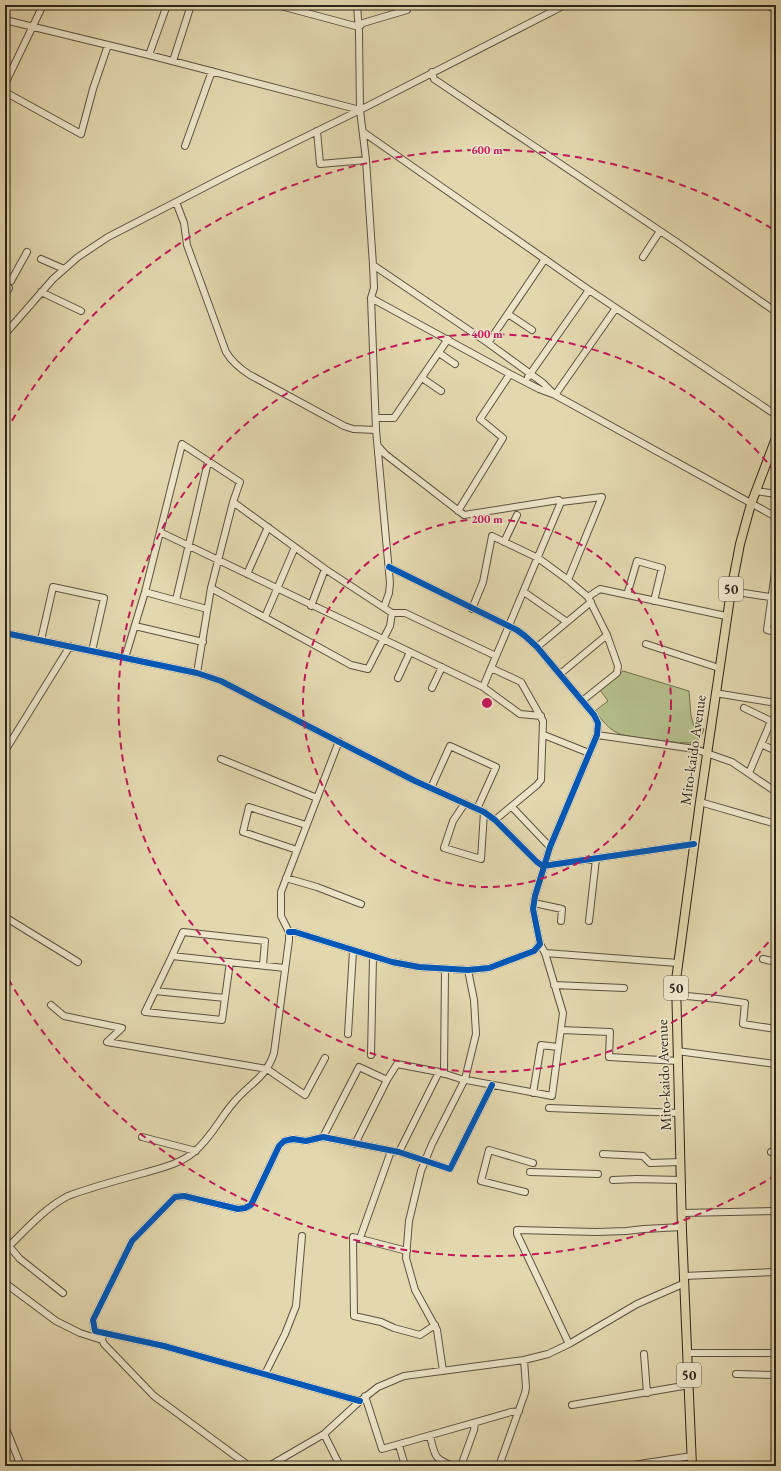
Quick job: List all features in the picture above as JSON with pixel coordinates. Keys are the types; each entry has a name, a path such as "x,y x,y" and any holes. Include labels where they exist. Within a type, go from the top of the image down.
{"main road":[{"name":"Mito-kaido Avenue","path":"692,1466 682,1227 680,1113 677,1051 676,995 678,963 730,591 740,544 751,504 776,438"},
{"name":"Mito-kaido Avenue","path":"763,475 776,455"}],"street":[{"path":"5,84 43,5"},
{"path":"149,55 167,5"},
{"path":"173,61 191,5"},
{"path":"277,5 359,27"},
{"path":"357,5 359,27 360,110 366,160 373,265 374,288 371,298 376,430 390,584 389,593 384,607"},
{"path":"359,27 363,23 407,10 406,5"},
{"path":"5,334 7,327 64,269 91,247 108,236 360,110 565,5"},
{"path":"768,5 776,11"},
{"path":"5,20 108,44 360,110"},
{"path":"5,92 81,134 93,89 108,44"},
{"path":"185,146 212,71"},
{"path":"432,72 434,78 660,231 776,312"},
{"path":"317,131 320,164 366,160"},
{"path":"363,132 589,290 776,415"},
{"path":"176,202 184,223 187,245 226,352 230,359 238,368 344,426 353,429 376,430"},
{"path":"643,257 660,231"},
{"path":"5,277 11,281 27,252"},
{"path":"41,258 64,269"},
{"path":"488,343 545,259"},
{"path":"373,265 488,343 543,383 555,395"},
{"path":"5,295 9,288"},
{"path":"525,381 589,290"},
{"path":"41,292 81,311"},
{"path":"371,298 510,374 539,389 555,395 776,517"},
{"path":"555,395 616,308"},
{"path":"508,314 532,330"},
{"path":"376,418 394,418 448,339"},
{"path":"439,353 455,364"},
{"path":"458,511 503,438 480,419 510,374"},
{"path":"422,378 441,391"},
{"path":"125,658 145,592 182,444 240,482 233,502 211,588 197,674"},
{"path":"378,446 385,454 464,516 559,500 561,502 602,497 568,580"},
{"path":"176,600 208,462"},
{"path":"756,491 776,494"},
{"path":"233,502 325,568 392,613 405,614 496,656"},
{"path":"483,687 561,502"},
{"path":"504,542 517,515"},
{"path":"247,574 268,527"},
{"path":"160,532 311,606 483,687 520,714 541,716"},
{"path":"472,608 483,582 492,536 538,558 568,580 590,600 607,635 618,666 617,673 582,701"},
{"path":"265,617 278,590 295,547"},
{"path":"627,595 637,561 662,568 654,601"},
{"path":"776,565 773,598 767,630 776,632"},
{"path":"355,1144 387,1080 397,1064 492,1085 552,1096 563,1013 545,953 540,944 533,909 543,866 598,730 598,722 582,701 537,647 525,636 509,626 389,567"},
{"path":"311,606 325,568"},
{"path":"41,640 53,587 60,588 104,598 92,651"},
{"path":"211,588 351,665 368,669 390,626 392,613"},
{"path":"537,647 567,622 600,589 726,616"},
{"path":"730,591 773,598"},
{"path":"145,592 207,609"},
{"path":"524,592 567,622"},
{"path":"135,626 203,642"},
{"path":"5,633 125,658 197,674 221,681 431,788 484,812 495,820 537,862 543,866 694,844"},
{"path":"560,674 607,635"},
{"path":"646,644 719,668"},
{"path":"5,751 70,646"},
{"path":"398,678 410,652"},
{"path":"432,688 442,667"},
{"path":"491,668 522,682 541,716 544,735 541,780 512,807 495,820"},
{"path":"716,693 776,703"},
{"path":"744,708 774,722 761,744 749,773"},
{"path":"544,735 589,753"},
{"path":"597,735 690,748 727,760 776,792"},
{"path":"63,1293 7,1248 58,1201 79,1192 170,1165 184,1159 196,1151 203,1144 234,1102 263,1075 267,1069 274,1053 289,932 281,916 281,892 338,741"},
{"path":"761,744 776,751"},
{"path":"431,788 450,746 496,767 477,809"},
{"path":"221,758 317,798"},
{"path":"700,802 776,824"},
{"path":"465,803 453,821 444,848 480,859 484,812"},
{"path":"297,850 244,832 249,807 306,825"},
{"path":"512,807 550,847"},
{"path":"589,921 596,859"},
{"path":"286,878 318,887 361,904"},
{"path":"534,903 562,909 561,921"},
{"path":"5,917 78,962"},
{"path":"230,962 222,1020 145,1012 183,932 265,941 263,965"},
{"path":"289,932 295,932 373,957 407,965 445,969 468,970 489,968 534,951 540,944"},
{"path":"348,1034 353,951"},
{"path":"545,953 678,963"},
{"path":"172,956 285,968"},
{"path":"371,1055 373,957"},
{"path":"763,959 776,962"},
{"path":"399,1152 441,1073 445,969"},
{"path":"443,1371 437,1330 415,1290 407,1264 407,1251 410,1221 425,1160 465,1079 476,1034 474,1000 468,970"},
{"path":"554,985 624,988"},
{"path":"155,990 225,998"},
{"path":"676,995 718,999 745,1004 743,1024 776,1029"},
{"path":"51,1005 64,1016 122,1028 107,1042 267,1069 305,1095 325,1058"},
{"path":"561,1030 610,1032 609,1057 678,1061"},
{"path":"533,1093 541,1045 558,1047"},
{"path":"677,1051 776,1064"},
{"path":"323,1138 359,1067 387,1080"},
{"path":"362,1399 352,1398 164,1346 95,1331 93,1320 132,1241 175,1197 184,1196 238,1209 245,1208 251,1205 279,1146 284,1141 293,1139 306,1141 323,1138 399,1152 450,1169 492,1085"},
{"path":"549,1108 680,1113"},
{"path":"142,1137 196,1151"},
{"path":"525,1192 481,1181 489,1150 533,1163"},
{"path":"360,1238 391,1151"},
{"path":"604,1154 643,1156 650,1163 681,1162"},
{"path":"530,1172 598,1174"},
{"path":"613,1180 636,1178 681,1180"},
{"path":"682,1213 776,1211"},
{"path":"568,1344 517,1234 517,1230 596,1232 682,1227"},
{"path":"266,1374 285,1334 296,1306 302,1236"},
{"path":"407,1251 353,1237 354,1316 381,1322 394,1328 420,1335 435,1325"},
{"path":"269,1466 324,1434 378,1386 394,1379 404,1376 524,1360 548,1354 684,1279 776,1272"},
{"path":"5,1283 56,1321 80,1333 102,1340 104,1344 154,1396 249,1466"},
{"path":"102,1340 104,1333"},
{"path":"688,1353 776,1353"},
{"path":"644,1354 647,1393"},
{"path":"499,1466 519,1412 526,1387 524,1360"},
{"path":"736,1374 776,1375"},
{"path":"572,1405 689,1385"},
{"path":"362,1399 382,1449 511,1412 519,1412"},
{"path":"461,1466 474,1430 475,1423"},
{"path":"5,1426 21,1466"},
{"path":"324,1434 340,1466"},
{"path":"430,1436 435,1456 443,1462 454,1466"},
{"path":"399,1445 404,1466"},
{"path":"626,1466 692,1456"}],"green space":[{"path":"623,671 689,691 691,716 694,726 704,729 699,739 693,743 688,743 644,738 620,734 609,727 595,711 608,701 600,690"}],"cycle path":[{"path":"289,932 295,932 392,962 419,967 468,970 489,968 534,951 540,944 533,909 535,896 550,847 597,735 598,723 594,715 537,647 517,630 389,567"},
{"path":"5,633 197,673 221,681 415,781 484,812 495,820 537,862 543,866 694,844"},
{"path":"360,1401 164,1346 95,1331 93,1320 132,1241 175,1197 184,1196 238,1209 245,1208 251,1205 279,1146 284,1141 293,1139 306,1141 323,1137 399,1152 450,1169 492,1085"}]}
